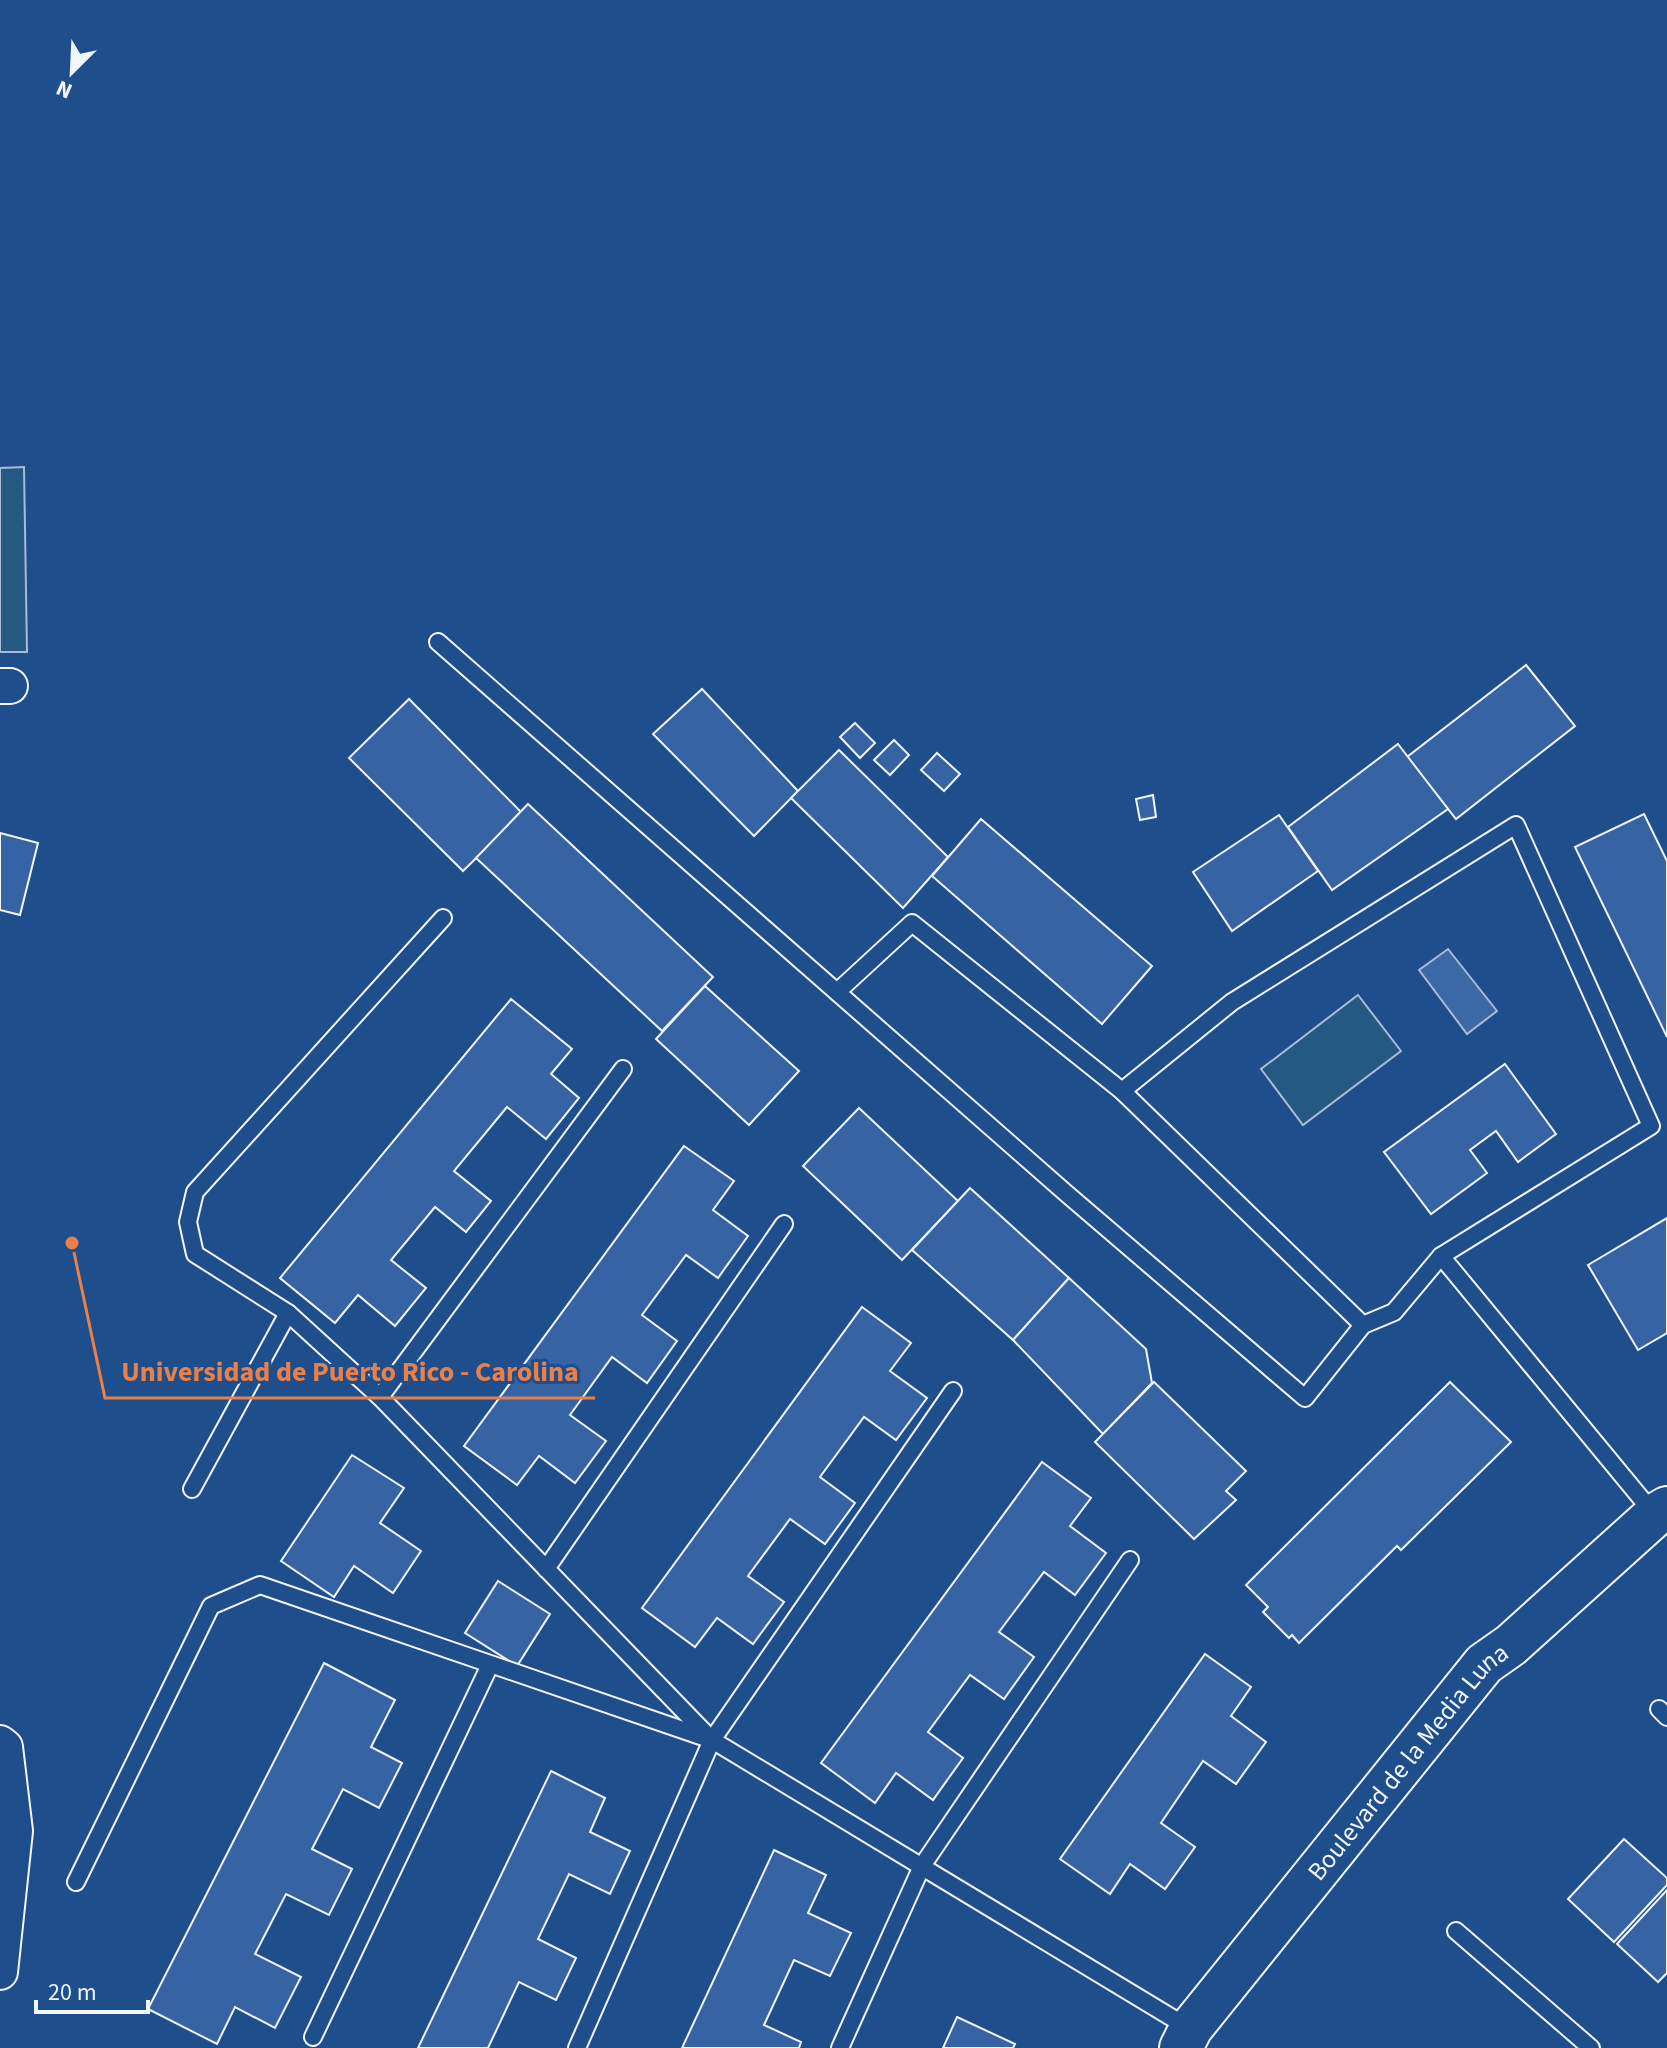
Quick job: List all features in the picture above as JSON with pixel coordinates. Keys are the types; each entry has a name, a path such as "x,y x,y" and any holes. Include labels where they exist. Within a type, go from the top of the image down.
{"street":[{"name":"Boulevard de la Media Luna","path":"1186,2038 1484,1664 1511,1645 1661,1511"},
{"path":"0,1743 5,1747 7,1831 0,1972"}],"lane":[{"path":"438,642 1067,1194 1305,1398 1363,1325 1394,1312 1441,1256 1651,1126 1516,825 1232,1002 1122,1091"},
{"path":"443,918 195,1192 188,1222 195,1254 288,1313 380,1397 712,1740"},
{"path":"837,992 912,923 1122,1091 1363,1325"},
{"path":"380,1397 623,1069"},
{"path":"546,1569 784,1224"},
{"path":"1441,1256 1661,1511"},
{"path":"192,1489 288,1313"},
{"path":"577,2048 712,1740 953,1391"},
{"path":"840,2048 922,1866 1130,1560"},
{"path":"76,1882 211,1606 260,1585 712,1740 922,1866 1186,2038"},
{"path":"313,2037 490,1665"},
{"path":"1456,1931 1591,2048"}],"shaded area":[{"path":"24,467 27,652 0,652 0,468"},
{"path":"1448,949 1497,1011 1467,1034 1419,970"},
{"path":"1358,995 1401,1051 1303,1125 1261,1069"}],"building":[{"path":"1526,665 1575,726 1456,819 1407,757"},
{"path":"702,689 798,791 754,836 653,734"},
{"path":"409,699 522,813 463,871 349,758"},
{"path":"855,723 875,743 860,758 840,737"},
{"path":"894,740 909,755 890,775 874,760"},
{"path":"1398,744 1448,809 1332,890 1288,827"},
{"path":"839,750 948,857 903,908 791,798"},
{"path":"937,753 960,774 944,791 921,770"},
{"path":"1153,795 1156,817 1140,820 1136,799"},
{"path":"528,804 713,977 662,1031 476,858"},
{"path":"1644,814 1667,861 1667,1037 1575,847"},
{"path":"1279,815 1318,871 1232,931 1193,872"},
{"path":"981,819 1152,966 1102,1024 932,876"},
{"path":"0,833 38,843 20,915 0,910"},
{"path":"705,986 799,1071 749,1125 656,1039"},
{"path":"511,999 572,1049 551,1074 579,1098 546,1139 507,1107 454,1171 491,1201 466,1232 435,1207 391,1260 426,1288 395,1326 358,1295 335,1323 280,1278"},
{"path":"1505,1064 1556,1134 1518,1162 1496,1131 1470,1150 1487,1173 1431,1214 1384,1152"},
{"path":"859,1108 958,1201 902,1260 803,1166"},
{"path":"684,1146 734,1181 713,1210 748,1236 718,1278 686,1255 642,1315 677,1341 647,1383 612,1357 570,1415 606,1441 575,1483 539,1456 517,1485 464,1446"},
{"path":"970,1188 1069,1278 1013,1340 912,1250"},
{"path":"1667,1218 1667,1333 1638,1350 1588,1265"},
{"path":"1069,1278 1146,1349 1152,1383 1103,1434 1013,1340"},
{"path":"862,1307 911,1343 890,1371 927,1398 896,1440 864,1417 820,1477 855,1503 825,1544 790,1519 748,1576 784,1602 753,1644 717,1618 695,1647 642,1608"},
{"path":"1154,1382 1246,1471 1226,1491 1236,1500 1194,1539 1095,1442"},
{"path":"1450,1382 1511,1442 1401,1550 1397,1546 1299,1643 1292,1635 1289,1638 1263,1612 1268,1607 1246,1585"},
{"path":"352,1455 404,1488 380,1523 421,1551 393,1593 354,1566 334,1597 281,1561"},
{"path":"1042,1462 1091,1498 1070,1526 1106,1553 1075,1595 1044,1572 999,1632 1034,1657 1004,1699 970,1675 928,1732 963,1758 933,1800 896,1773 875,1803 821,1763"},
{"path":"498,1581 550,1614 517,1666 465,1633"},
{"path":"1205,1654 1251,1687 1231,1716 1266,1742 1236,1784 1203,1761 1161,1823 1195,1847 1165,1889 1130,1864 1110,1894 1060,1859"},
{"path":"324,1663 395,1700 371,1747 402,1763 379,1808 343,1789 312,1849 352,1869 329,1915 286,1894 255,1954 301,1977 275,2028 235,2007 217,2044 148,2009"},
{"path":"551,1771 605,1798 590,1832 630,1851 610,1894 569,1874 538,1939 576,1958 556,2000 519,1982 488,2048 418,2048"},
{"path":"1624,1839 1667,1878 1667,1885 1614,1942 1568,1899"},
{"path":"774,1850 826,1875 808,1913 851,1933 830,1976 794,1960 764,2025 801,2042 799,2048 682,2048"},
{"path":"1667,1890 1667,1973 1658,1982 1617,1944"},
{"path":"957,2017 1015,2044 1013,2048 943,2048"}],"place":[{"name":"Universidad de Puerto Rico - Carolina","path":"72,1243"}]}
